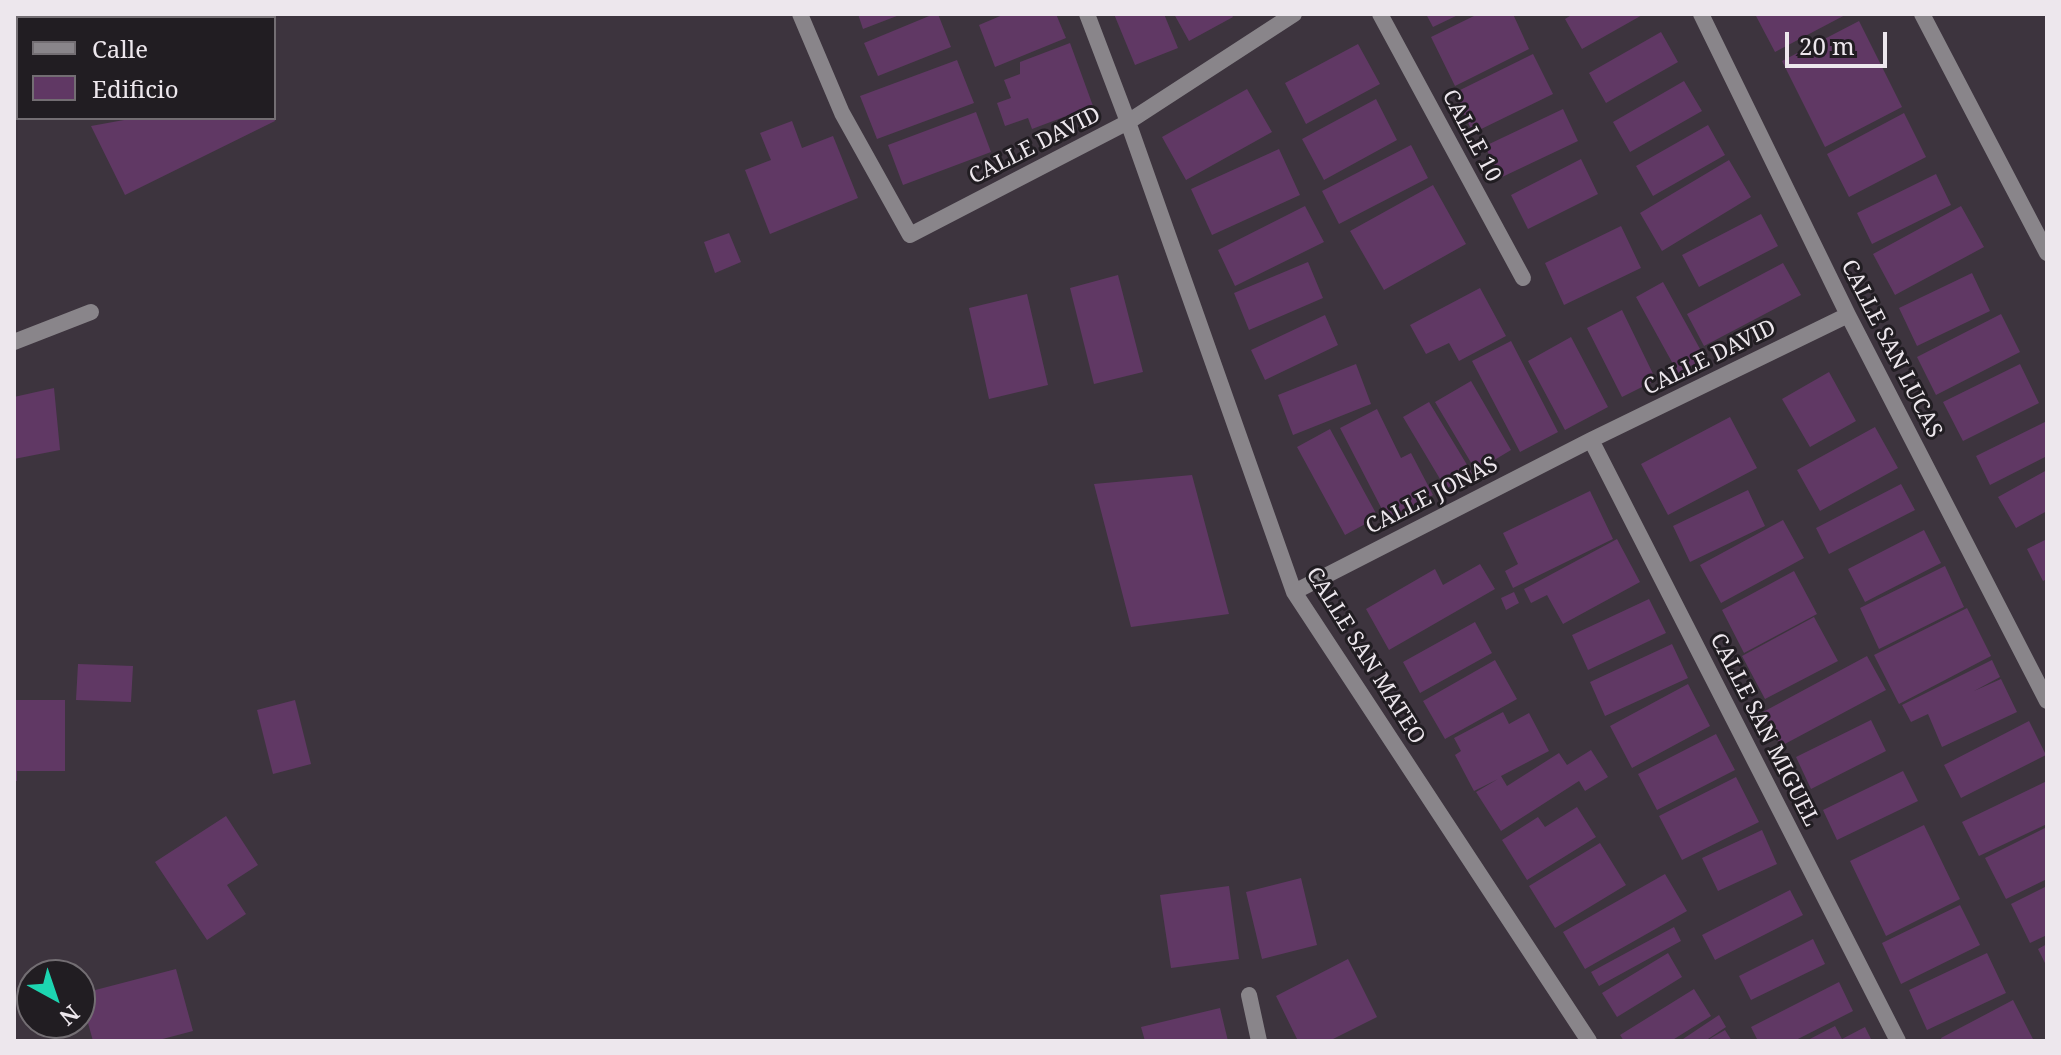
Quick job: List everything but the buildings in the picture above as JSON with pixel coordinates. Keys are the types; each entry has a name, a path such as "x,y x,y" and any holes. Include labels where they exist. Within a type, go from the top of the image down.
{"street":[{"name":"CALLE DAVID","path":"800,14 842,113 910,235 1128,122 1294,14"},
{"name":"CALLE SAN MATEO","path":"1087,14 1294,592 1589,1041"},
{"name":"CALLE 10","path":"1380,14 1523,278"},
{"name":"CALLE SAN LUCAS","path":"1701,14 1848,315 2047,701"},
{"path":"1922,14 2047,253"},
{"path":"14,342 91,312"},
{"name":"CALLE DAVID","path":"1591,440 1848,315"},
{"name":"CALLE JONAS","path":"1294,592 1591,440"},
{"name":"CALLE SAN MIGUEL","path":"1591,440 1898,1041"},
{"path":"1249,995 1259,1041"}]}
